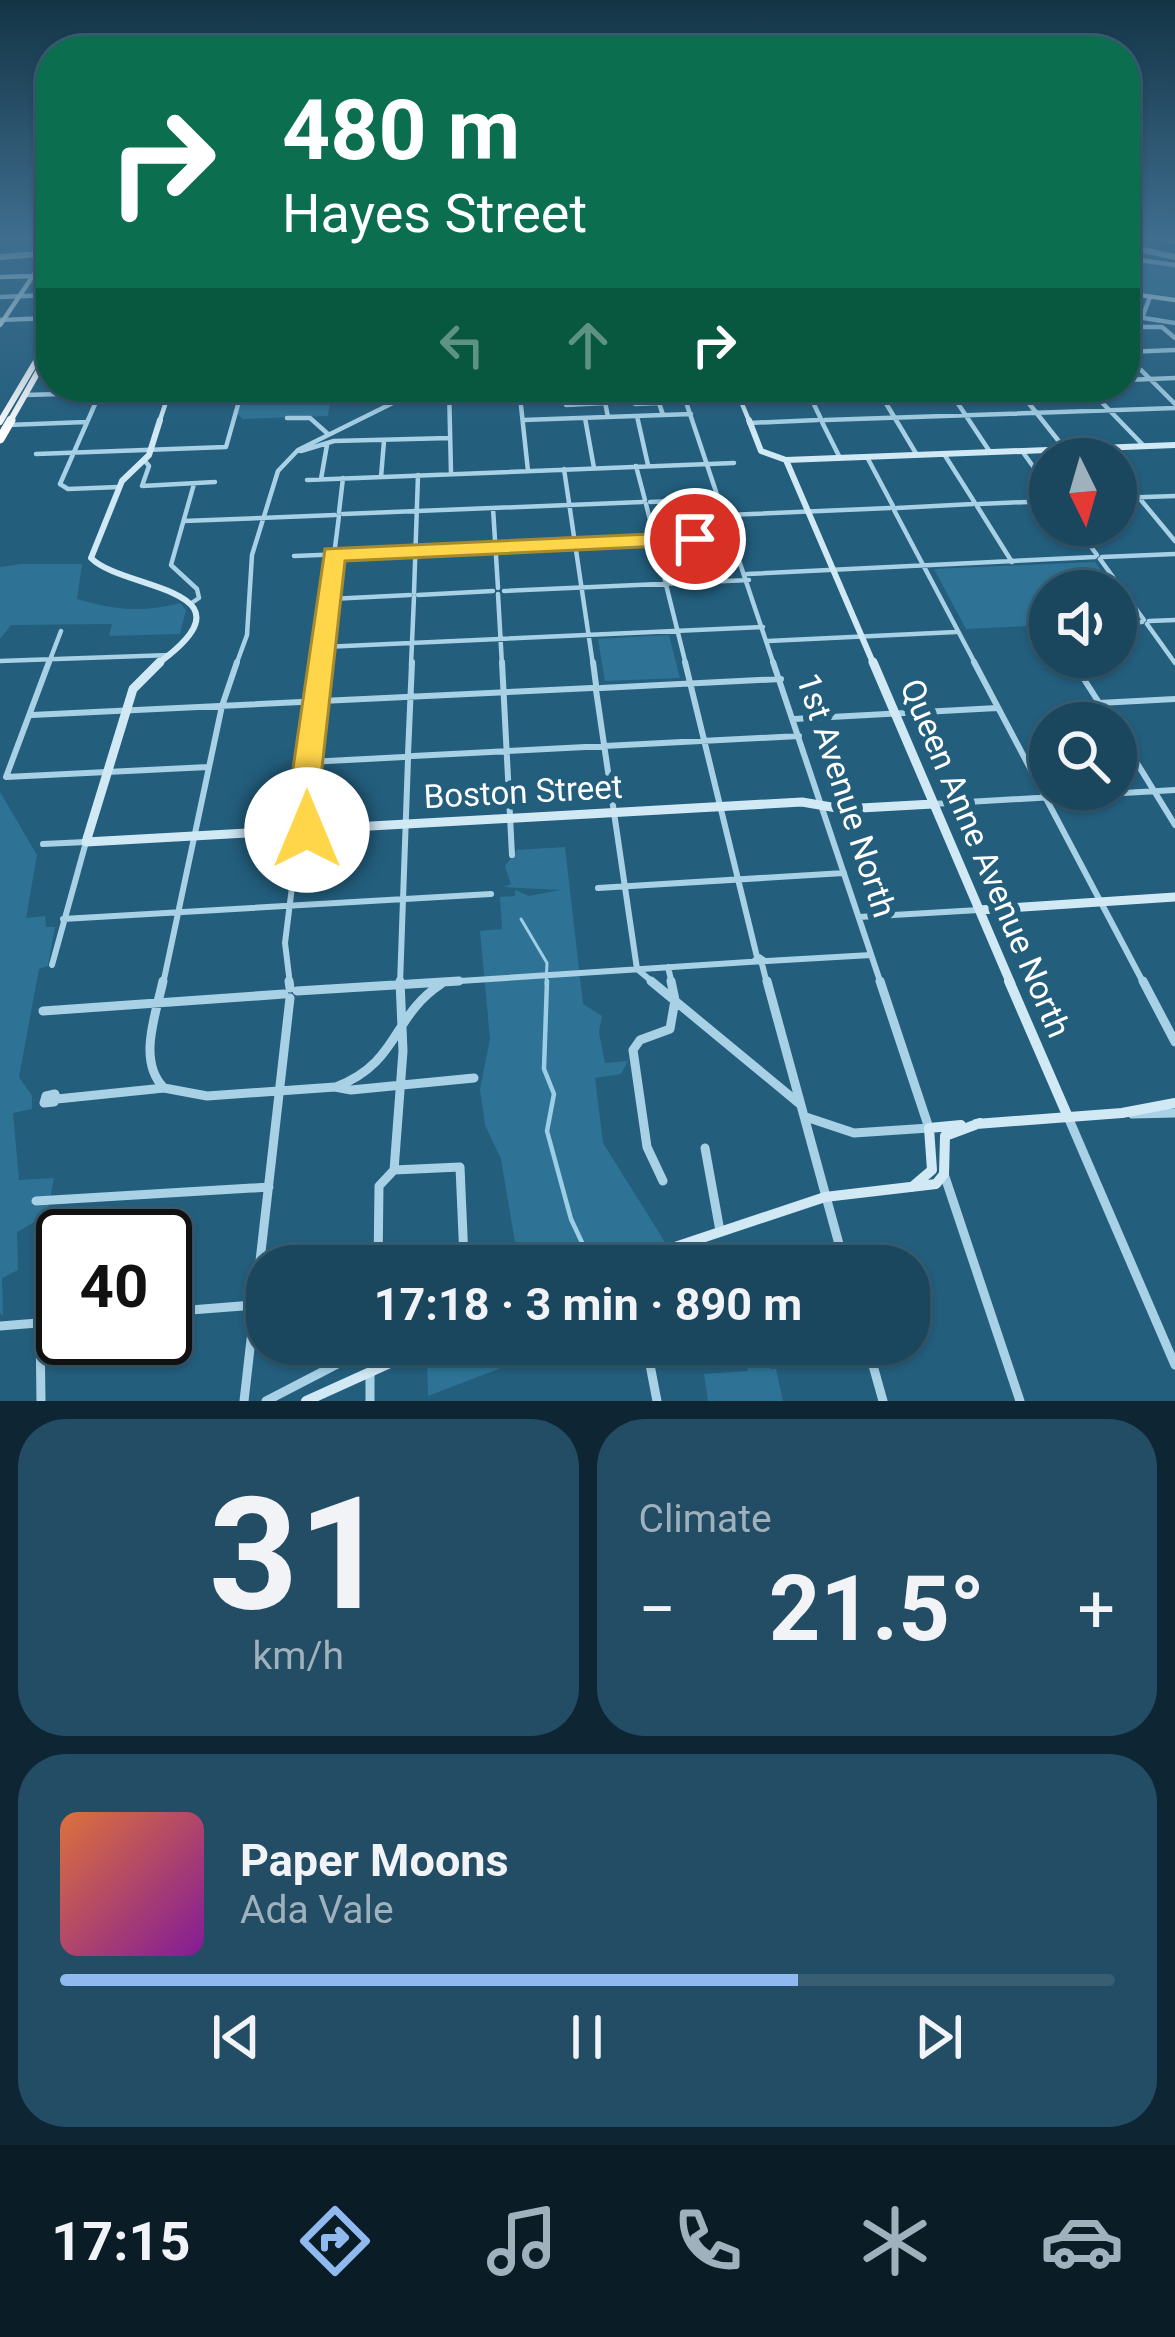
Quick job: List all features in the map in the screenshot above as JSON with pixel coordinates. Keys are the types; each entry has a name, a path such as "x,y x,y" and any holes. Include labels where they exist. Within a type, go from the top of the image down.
{"highway":[{"path":"0,439 36,364"},
{"path":"4,424 36,375"}],"street":[{"path":"1148,303 1142,318 1175,324"},
{"path":"1,321 36,319"},
{"path":"1140,326 1175,324"},
{"path":"1140,327 1162,327 1175,338"},
{"path":"1140,352 1175,350"},
{"path":"1142,370 1175,406"},
{"path":"1140,379 1175,378"},
{"path":"25,395 36,395"},
{"path":"95,402 73,453 65,487 119,487"},
{"path":"52,965 137,680 171,655 192,630 190,604 172,590 92,562 119,487 145,461 167,402"},
{"path":"36,454 226,447 239,402"},
{"path":"164,1088 148,1063 159,1003 222,706 243,654 253,603 252,555 278,471 298,450 394,402"},
{"path":"449,402 451,474"},
{"path":"521,402 528,471"},
{"path":"635,404 646,402"},
{"path":"659,402 663,415"},
{"name":"Queen Anne Avenue North","path":"741,402 763,454 786,460 809,511 1175,1365"},
{"path":"813,402 840,458"},
{"path":"884,402 916,455"},
{"path":"958,402 990,452"},
{"path":"1029,402 1056,438"},
{"path":"1101,402 1145,446"},
{"path":"566,404 605,403 608,417"},
{"name":"1st Avenue North","path":"688,405 928,1128 933,1172 905,1190"},
{"path":"749,423 1175,406"},
{"path":"523,420 691,414"},
{"path":"637,416 649,466"},
{"path":"287,418 313,419 328,434"},
{"path":"585,418 594,468"},
{"path":"4,424 86,422"},
{"path":"298,450 306,452 334,441 450,439"},
{"path":"321,479 326,445 384,441"},
{"path":"381,476 384,441"},
{"path":"1137,446 1175,445"},
{"path":"1022,451 1029,461"},
{"path":"786,460 1029,451"},
{"path":"944,454 1012,562"},
{"path":"867,457 1029,767"},
{"path":"145,461 149,466 142,486 215,482"},
{"path":"308,480 734,463"},
{"path":"636,466 735,880 805,1112 839,1245"},
{"path":"564,469 637,969 805,1112 854,1133 1175,1113"},
{"path":"378,1245 379,1186 394,1170 399,1084 404,1073 400,984 418,475"},
{"path":"265,1245 290,993 285,943 343,478"},
{"path":"190,604 199,598 197,589 171,569 194,484"},
{"path":"1137,495 1175,541"},
{"path":"1139,497 1175,496"},
{"path":"184,521 721,499"},
{"path":"727,515 1029,502"},
{"path":"493,508 512,855"},
{"path":"294,556 734,538"},
{"path":"1091,546 1175,663"},
{"path":"328,599 1175,554"},
{"path":"1137,623 1175,620"},
{"path":"323,647 763,627"},
{"path":"61,631 6,776 208,767"},
{"path":"768,641 957,632"},
{"path":"0,661 171,655"},
{"path":"32,715 781,679"},
{"path":"1118,702 1175,699"},
{"path":"794,719 997,708"},
{"path":"309,762 799,736"},
{"path":"1137,763 1175,825"},
{"path":"1137,792 1175,790"},
{"path":"933,804 1029,798"},
{"name":"Boston Street","path":"43,844 718,807 849,809 933,804"},
{"path":"1052,810 1175,1042"},
{"path":"598,888 844,874"},
{"path":"63,919 491,894"},
{"path":"859,917 1175,898"},
{"path":"43,1011 871,955"},
{"path":"664,1181 647,1147 633,1051 640,1040 667,1033 675,1000 668,967"},
{"path":"335,1087 378,1067 402,1031 411,1004 449,980"},
{"path":"57,1099 164,1088 207,1096 335,1087 351,1090 474,1078"},
{"path":"1122,1113 1175,1103"},
{"path":"980,1124 945,1136 944,1174 1020,1401"},
{"path":"705,1148 720,1232"},
{"path":"394,1170 460,1167 463,1245"},
{"path":"678,1245 825,1197 931,1186 944,1174"},
{"path":"36,1202 269,1187"},
{"path":"192,1310 246,1305"},
{"path":"0,1326 36,1323"},
{"path":"41,1365 41,1401"},
{"path":"244,1401 250,1365"},
{"path":"266,1401 337,1365"},
{"path":"306,1401 382,1365"},
{"path":"650,1365 656,1401"},
{"path":"873,1365 883,1401"},
{"path":"370,1370 370,1401"}],"shaded area":[{"path":"241,402 330,402 328,416 243,419 237,414"},
{"path":"1095,562 1101,570 1029,570 1029,626 966,629 934,569"},
{"path":"82,564 77,599 91,603 141,609 180,603 186,610 180,634 109,636 112,624 11,625 0,639 0,567"},
{"path":"669,635 680,678 605,681 598,639"},
{"path":"0,792 37,855 26,918 45,916 46,927 55,927 48,966 39,969 19,1077 32,1096 32,1109 13,1113 19,1180 54,1178 48,1209 36,1209 36,1221 17,1232 18,1270 2,1278 3,1316 0,1313"},
{"path":"565,847 583,1004 602,1016 599,1032 605,1063 628,1061 621,1074 595,1078 603,1143 665,1242 658,1245 515,1245 501,1159 485,1125 480,1089 490,1039 480,931 502,929 500,897 515,896 515,890 529,896 560,890 504,887 511,884 505,866 517,850"},
{"path":"427,1365 508,1365 428,1396"},
{"path":"746,1365 776,1369 783,1401 708,1401 704,1374 748,1371"}],"waterway":[{"path":"521,919 547,963 546,984"},
{"path":"547,981 544,1069 554,1094 547,1131 571,1219 583,1245"}],"route":[{"path":"307,830 300,830 334,554 695,539"}]}
